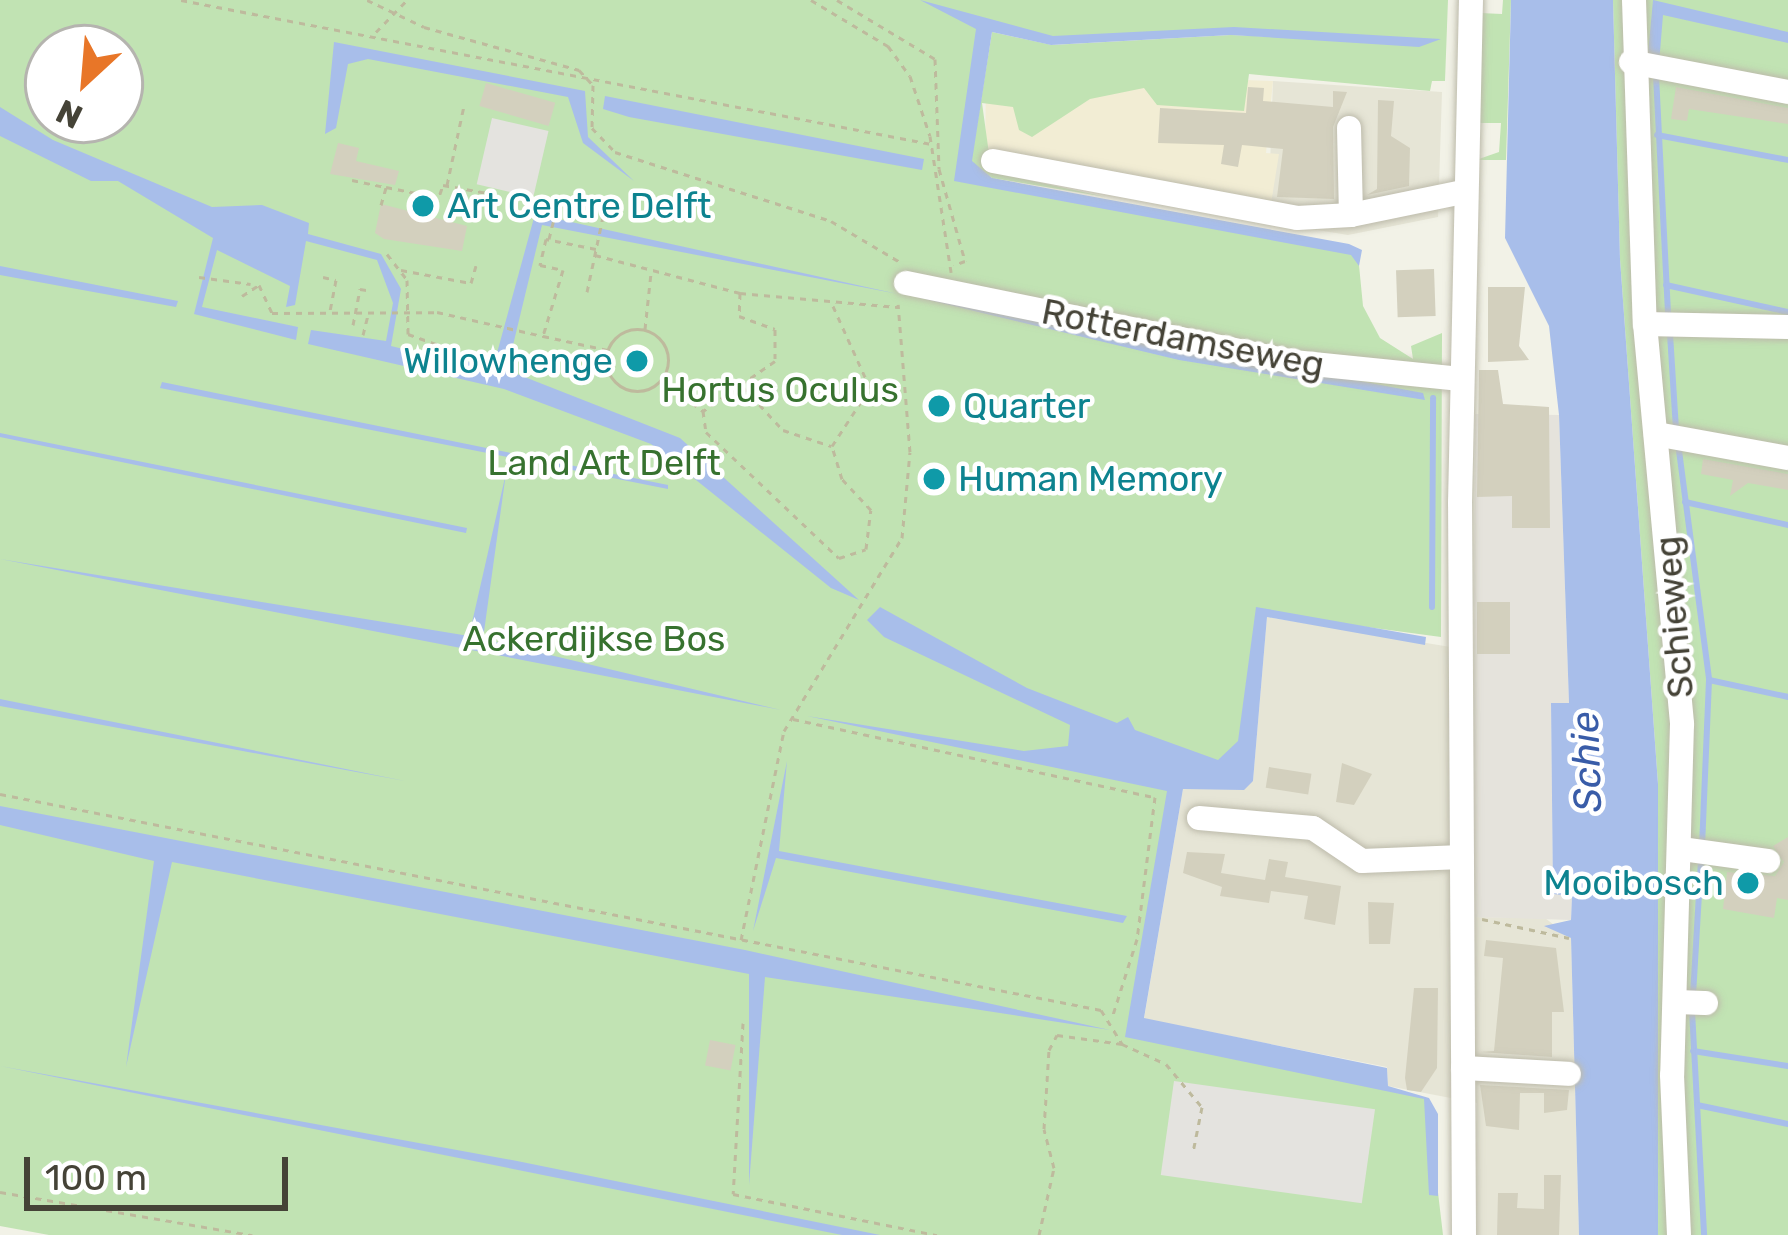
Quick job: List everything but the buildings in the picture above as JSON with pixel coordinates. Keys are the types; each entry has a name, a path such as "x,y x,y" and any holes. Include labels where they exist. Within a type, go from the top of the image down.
{"street":[{"path":"1464,1235 1461,379 1471,0"},
{"name":"Schieweg","path":"1634,0 1631,62 1645,324 1670,437 1678,657 1696,849 1675,1003 1679,1235"},
{"path":"1631,62 1788,92"},
{"path":"1349,128 1351,215"},
{"path":"993,161 1297,218 1351,215 1463,192"},
{"name":"Rotterdamseweg","path":"902,295 954,295 1293,362 1461,379"},
{"path":"1645,324 1788,326"},
{"path":"1670,437 1788,458"},
{"path":"1199,818 1313,828 1362,861 1462,857"},
{"path":"1696,849 1768,861"},
{"path":"1675,1003 1706,1004"},
{"path":"1463,1068 1569,1074"}],"path":[{"path":"181,0 376,32 590,80 931,143"},
{"path":"367,0 396,15 590,80"},
{"path":"376,32 407,0"},
{"path":"812,0 888,46 910,76 931,143 954,295"},
{"path":"837,0 934,59 939,169 964,261 950,266"},
{"path":"590,80 592,128 608,148 867,236 897,256 910,452 902,538 791,719 774,758 741,940"},
{"path":"432,217 447,185 464,106"},
{"path":"352,180 438,197"},
{"path":"447,185 487,193"},
{"path":"382,205 386,188"},
{"path":"543,336 563,270 540,265 557,208"},
{"path":"587,292 603,217"},
{"path":"549,239 651,272 740,293 833,306 852,302 882,305 902,295"},
{"path":"387,254 407,280 402,310 413,340 453,350"},
{"path":"399,270 471,283 476,266"},
{"path":"644,330 651,272"},
{"path":"199,277 253,284 268,292 272,313 402,310 495,323 607,350"},
{"path":"323,277 336,280 329,313"},
{"path":"242,296 253,284"},
{"path":"353,325 360,289 372,291"},
{"path":"703,411 741,384 769,374 775,328 739,316 740,293"},
{"path":"832,446 870,388 833,306"},
{"path":"363,335 368,313"},
{"path":"607,350 626,331 644,330 664,345 661,380"},
{"path":"607,350 617,384 640,391 661,380"},
{"path":"661,380 703,411 714,445 839,558 866,549 871,510 842,479 832,446"},
{"path":"741,384 783,430 832,446"},
{"path":"791,719 1155,796 1136,939 1112,1020 1122,1044"},
{"path":"0,794 741,940 1112,1020"},
{"path":"1462,916 1569,938"},
{"path":"743,1023 733,1194 937,1235"},
{"path":"1039,1235 1054,1168 1044,1129 1049,1050 1058,1035 1122,1044 1166,1064 1202,1107 1193,1152"},
{"path":"0,1192 252,1235"}],"shaded area":[{"path":"986,71 1273,81 1266,153 1279,154 1268,222 985,170"},
{"path":"1273,81 1442,92 1438,217 1348,235 1268,222"},
{"path":"492,118 549,131 533,197 477,184"},
{"path":"1475,414 1559,415 1569,703 1551,704 1553,893 1572,895 1571,920 1473,917"},
{"path":"1267,617 1469,650 1473,917 1545,918 1571,938 1579,1235 1471,1235 1477,1103 1388,1086 1387,1067 1144,1019 1183,789 1253,781"},
{"path":"1174,1081 1375,1109 1362,1203 1161,1175"}],"green space":[{"name":"Land Art Delft","path":"0,0 1448,0 1445,81 1432,81 1430,91 1249,74 1244,111 1157,105 1144,88 1090,99 1032,137 1019,130 1013,107 982,103 990,161 1019,178 1106,197 992,178 971,162 992,32 1052,45 1231,35 1422,43 1231,30 1053,39 986,27 963,172 1358,255 1363,306 1380,338 1413,359 1411,346 1442,333 1441,637 1262,613 1238,769 1183,773 1134,1032 1427,1099 1443,1235 49,1235 0,1226"},
{"path":"1503,0 1511,0 1506,160 1476,160 1499,152 1501,123 1476,123 1480,13 1502,14"},
{"path":"1613,0 1788,0 1788,1235 1658,1235 1658,784 1620,259"}],"water":[{"path":"920,0 1053,36 1234,27 1441,39 1419,47 1231,35 1051,45 992,32 972,161 992,178 1349,244 1362,250 1359,266 1351,255 954,181 976,29"},
{"name":"Schie","path":"1511,0 1613,0 1620,259 1658,784 1658,1235 1579,1235 1571,938 1544,926 1571,920 1572,896 1553,894 1551,703 1569,703 1559,415 1549,326 1505,238"},
{"path":"1653,0 1788,32 1788,43 1663,15 1659,64 1648,54"},
{"path":"334,42 585,91 588,137 634,181 583,143 568,97 368,59 348,64 336,128 325,134"},
{"path":"605,96 924,159 922,170 629,117 603,109"},
{"path":"0,107 24,122 24,144 62,144 212,207 262,205 309,223 308,234 381,254 401,289 391,346 452,361 494,364 535,214 898,294 542,225 507,370 680,438 859,600 831,588 651,444 504,389 308,344 311,330 386,341 393,303 377,260 306,241 295,305 286,307 290,286 217,250 202,307 298,327 296,340 194,314 213,238 118,181 91,181 0,136"},
{"path":"0,266 178,301 176,307 0,275"},
{"path":"912,296 1423,393 1425,400 1179,360"},
{"path":"162,382 668,485 668,489 160,388"},
{"path":"0,433 467,528 466,533 0,437"},
{"path":"506,473 483,639 781,710 0,559 469,636"},
{"path":"880,607 1027,688 1117,723 1128,717 1135,730 1218,760 1238,741 1256,607 1426,637 1425,645 1267,617 1253,781 1244,790 1183,789 1144,1018 1387,1068 1388,1086 1429,1098 1438,1114 1438,1196 1429,1195 1424,1099 1125,1037 1167,791 807,716 1024,751 1068,746 1070,725 884,637 867,620"},
{"path":"0,699 405,781 0,706"},
{"path":"787,761 779,851 1127,916 1123,923 776,858 753,931"},
{"path":"0,806 745,950 1110,1030 765,977 749,1185 749,974 172,862 126,1067 154,861 0,825"},
{"path":"0,1066 517,1161 880,1235 842,1235"}],"waterway":[{"path":"1656,76 1668,316"},
{"path":"1657,135 1788,160"},
{"path":"1666,285 1788,312"},
{"path":"1670,334 1676,430"},
{"path":"1432,607 1433,398"},
{"path":"1678,443 1709,680 1702,848"},
{"path":"1685,502 1788,525"},
{"path":"1709,680 1788,697"},
{"path":"1693,995 1701,861"},
{"path":"1692,1011 1704,1235"},
{"path":"1693,1051 1788,1066"},
{"path":"1697,1105 1788,1124"}],"place":[{"name":"Art Centre Delft","path":"423,206"},
{"name":"Willowhenge","path":"637,361"},
{"name":"Quarter","path":"939,406"},
{"name":"Human Memory","path":"934,479"},
{"name":"Mooibosch","path":"1748,883"}],"park label":[{"name":"Hortus Oculus","path":"780,390"},
{"name":"Ackerdijkse Bos","path":"594,639"}]}
